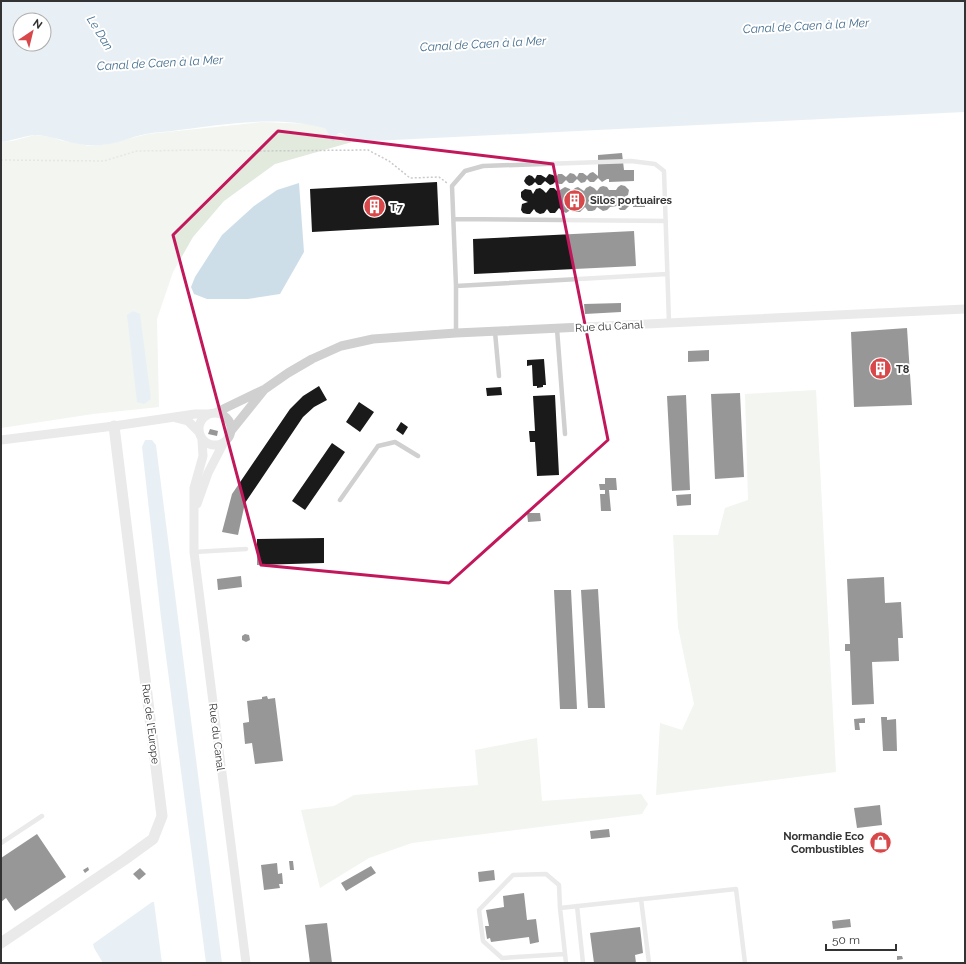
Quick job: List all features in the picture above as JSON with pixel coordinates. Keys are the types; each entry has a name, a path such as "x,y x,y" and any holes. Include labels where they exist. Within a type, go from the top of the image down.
{"street":[{"name":"Rue du Canal","path":"246,963 194,552 194,488 203,456 202,440 198,430 201,420 212,413 265,389 312,359 341,346 373,339 456,333 965,309"},
{"name":"Rue du Canal","path":"194,511 208,473 222,444 227,440 231,430 265,389"},
{"path":"1,440 212,413 225,416 231,425 231,430"},
{"path":"173,418 188,421 198,430"},
{"name":"Rue de l'Europe","path":"1,943 153,839 162,816 114,426"},
{"path":"202,440 212,445 222,444"}],"lane":[{"path":"456,333 456,286 452,186 465,171 483,166 632,161 655,164 664,171 669,323"},
{"path":"454,219 666,221"},
{"path":"456,286 667,274"},
{"path":"557,329 565,434"},
{"path":"495,332 499,376"},
{"path":"340,500 378,446 395,442 418,456"},
{"path":"194,552 246,549"},
{"path":"1,843 42,816"},
{"path":"565,954 502,958 483,941 479,910 513,875 546,874 559,885 566,963"},
{"path":"560,908 736,888 745,963"},
{"path":"641,899 649,963"},
{"path":"577,906 583,963"}],"path":[{"path":"1,160 104,160 137,151 368,150 389,161 410,178 439,177 452,186"}],"highlighted area":[{"path":"278,131 553,164 608,440 449,583 261,565 173,235"}],"shaded area":[{"path":"262,122 310,124 327,129 329,137 342,134 352,142 275,164 224,201 193,237 173,272 157,319 159,407 93,414 1,428 1,142 12,141 35,135 51,137 88,146 103,145 148,134"},
{"path":"816,390 836,772 656,795 660,723 682,730 694,704 678,627 673,535 718,535 725,508 748,500 745,394"},
{"path":"537,738 542,801 641,794 648,804 642,814 412,843 369,858 320,888 301,810 334,806 354,795 478,785 475,750"}],"water":[{"path":"1,1 965,1 965,112 353,142 345,135 340,133 336,136 334,141 331,140 326,129 291,122 253,122 215,125 150,133 113,143 94,146 77,144 37,135 1,142"},
{"path":"299,183 304,252 280,294 248,299 207,299 194,294 191,287 195,277 222,235 254,206 277,190"},
{"path":"133,311 140,314 151,399 144,404 137,402 127,315"},
{"path":"145,440 152,440 156,445 222,963 206,963 161,618 142,447"},
{"path":"154,902 162,963 103,963 93,944"}],"building":[{"name":"Silos portuaires","path":"622,153 624,170 634,170 634,181 609,182 609,179 607,179 602,182 598,178 594,182 590,182 587,179 585,182 581,183 577,179 573,183 569,183 566,180 562,184 559,184 556,181 550,185 545,181 541,185 538,185 535,182 529,186 524,181 529,175 535,179 537,175 541,175 546,178 549,174 556,178 558,174 562,174 566,177 570,173 577,177 579,173 583,173 587,176 593,172 598,176 598,155"},
{"name":"T7","path":"437,182 439,225 312,232 310,189"},
{"name":"Silos portuaires","path":"621,185 625,186 629,190 628,195 624,197 628,201 629,206 625,210 620,210 617,206 610,207 603,211 597,207 595,210 588,211 585,207 580,212 576,212 571,208 566,213 559,208 555,213 550,213 547,209 544,213 540,214 534,209 530,214 527,214 523,213 521,210 522,204 528,202 523,200 521,197 521,192 525,189 531,190 533,194 536,189 540,188 546,193 550,188 554,188 558,192 565,187 570,189 571,192 578,187 584,191 590,186 597,191 603,186 607,187 609,190 616,190"},
{"path":"645,202 645,207 633,207 633,203"},
{"path":"634,231 636,266 474,274 473,239"},
{"path":"621,303 621,312 585,314 584,304"},
{"name":"T8","path":"907,328 912,405 854,407 851,332"},
{"path":"709,350 709,361 688,362 688,351"},
{"path":"544,359 546,385 537,388 537,386 533,386 532,365 527,366 527,360"},
{"path":"319,386 327,400 314,407 303,417 245,503 238,535 222,532 232,494 290,409 303,396"},
{"path":"501,387 502,395 487,396 486,388"},
{"path":"740,393 744,477 715,479 711,394"},
{"path":"555,395 559,475 537,476 535,442 530,442 529,431 535,431 533,396"},
{"path":"686,395 690,490 672,491 667,396"},
{"path":"359,402 374,412 360,432 346,422"},
{"path":"401,422 408,427 403,435 396,430"},
{"path":"210,429 218,431 217,436 208,434"},
{"path":"332,443 345,452 305,510 292,501"},
{"path":"605,478 616,478 617,490 609,490 611,511 601,511 600,494 605,494 605,490 600,490 599,484 605,484"},
{"path":"691,494 691,505 677,506 676,495"},
{"path":"527,513 540,513 541,521 528,522"},
{"path":"324,538 324,563 257,565 257,539"},
{"path":"241,576 242,587 218,590 217,579"},
{"path":"884,577 885,603 901,602 903,638 898,638 899,661 872,662 874,704 852,705 850,651 845,651 845,644 850,644 847,579"},
{"path":"598,589 605,708 588,708 581,590"},
{"path":"554,590 571,590 577,709 560,709"},
{"path":"245,634 249,635 250,640 246,642 242,640 242,636"},
{"path":"267,696 268,699 275,698 283,761 255,764 252,743 245,744 243,723 249,722 247,701 262,699 262,697"},
{"path":"881,717 887,717 887,720 896,719 897,751 883,751"},
{"path":"865,718 865,723 859,723 860,730 855,730 854,719"},
{"path":"880,805 882,825 857,828 854,808"},
{"path":"609,829 610,837 591,839 590,831"},
{"path":"37,834 66,877 15,911 6,898 1,902 1,858"},
{"path":"289,861 293,861 294,870 290,870"},
{"path":"277,863 278,874 282,873 283,884 279,884 280,888 264,890 261,865"},
{"path":"371,866 376,873 346,891 341,883"},
{"path":"88,867 89,870 85,873 83,870"},
{"path":"140,868 146,874 139,880 133,874"},
{"path":"494,870 495,880 479,882 478,872"},
{"path":"524,893 527,920 536,919 539,942 530,944 529,937 491,942 490,938 487,939 485,926 489,926 486,910 504,907 503,896"},
{"path":"850,919 851,927 833,929 832,921"},
{"path":"327,923 332,963 310,963 305,925"},
{"path":"640,927 643,953 635,955 636,963 594,963 590,933"},
{"path":"897,956 902,956 903,959 897,960"}],"place":[{"name":"Silos portuaires","path":"575,200"},
{"name":"T7","path":"374,207"},
{"name":"T8","path":"881,369"},
{"name":"Normandie Eco Combustibles","path":"880,842"}],"water label":[{"name":"Canal de Caen à la Mer","path":"806,26"},
{"name":"Le Dan","path":"100,33"},
{"name":"Canal de Caen à la Mer","path":"483,44"},
{"name":"Canal de Caen à la Mer","path":"160,63"}]}
